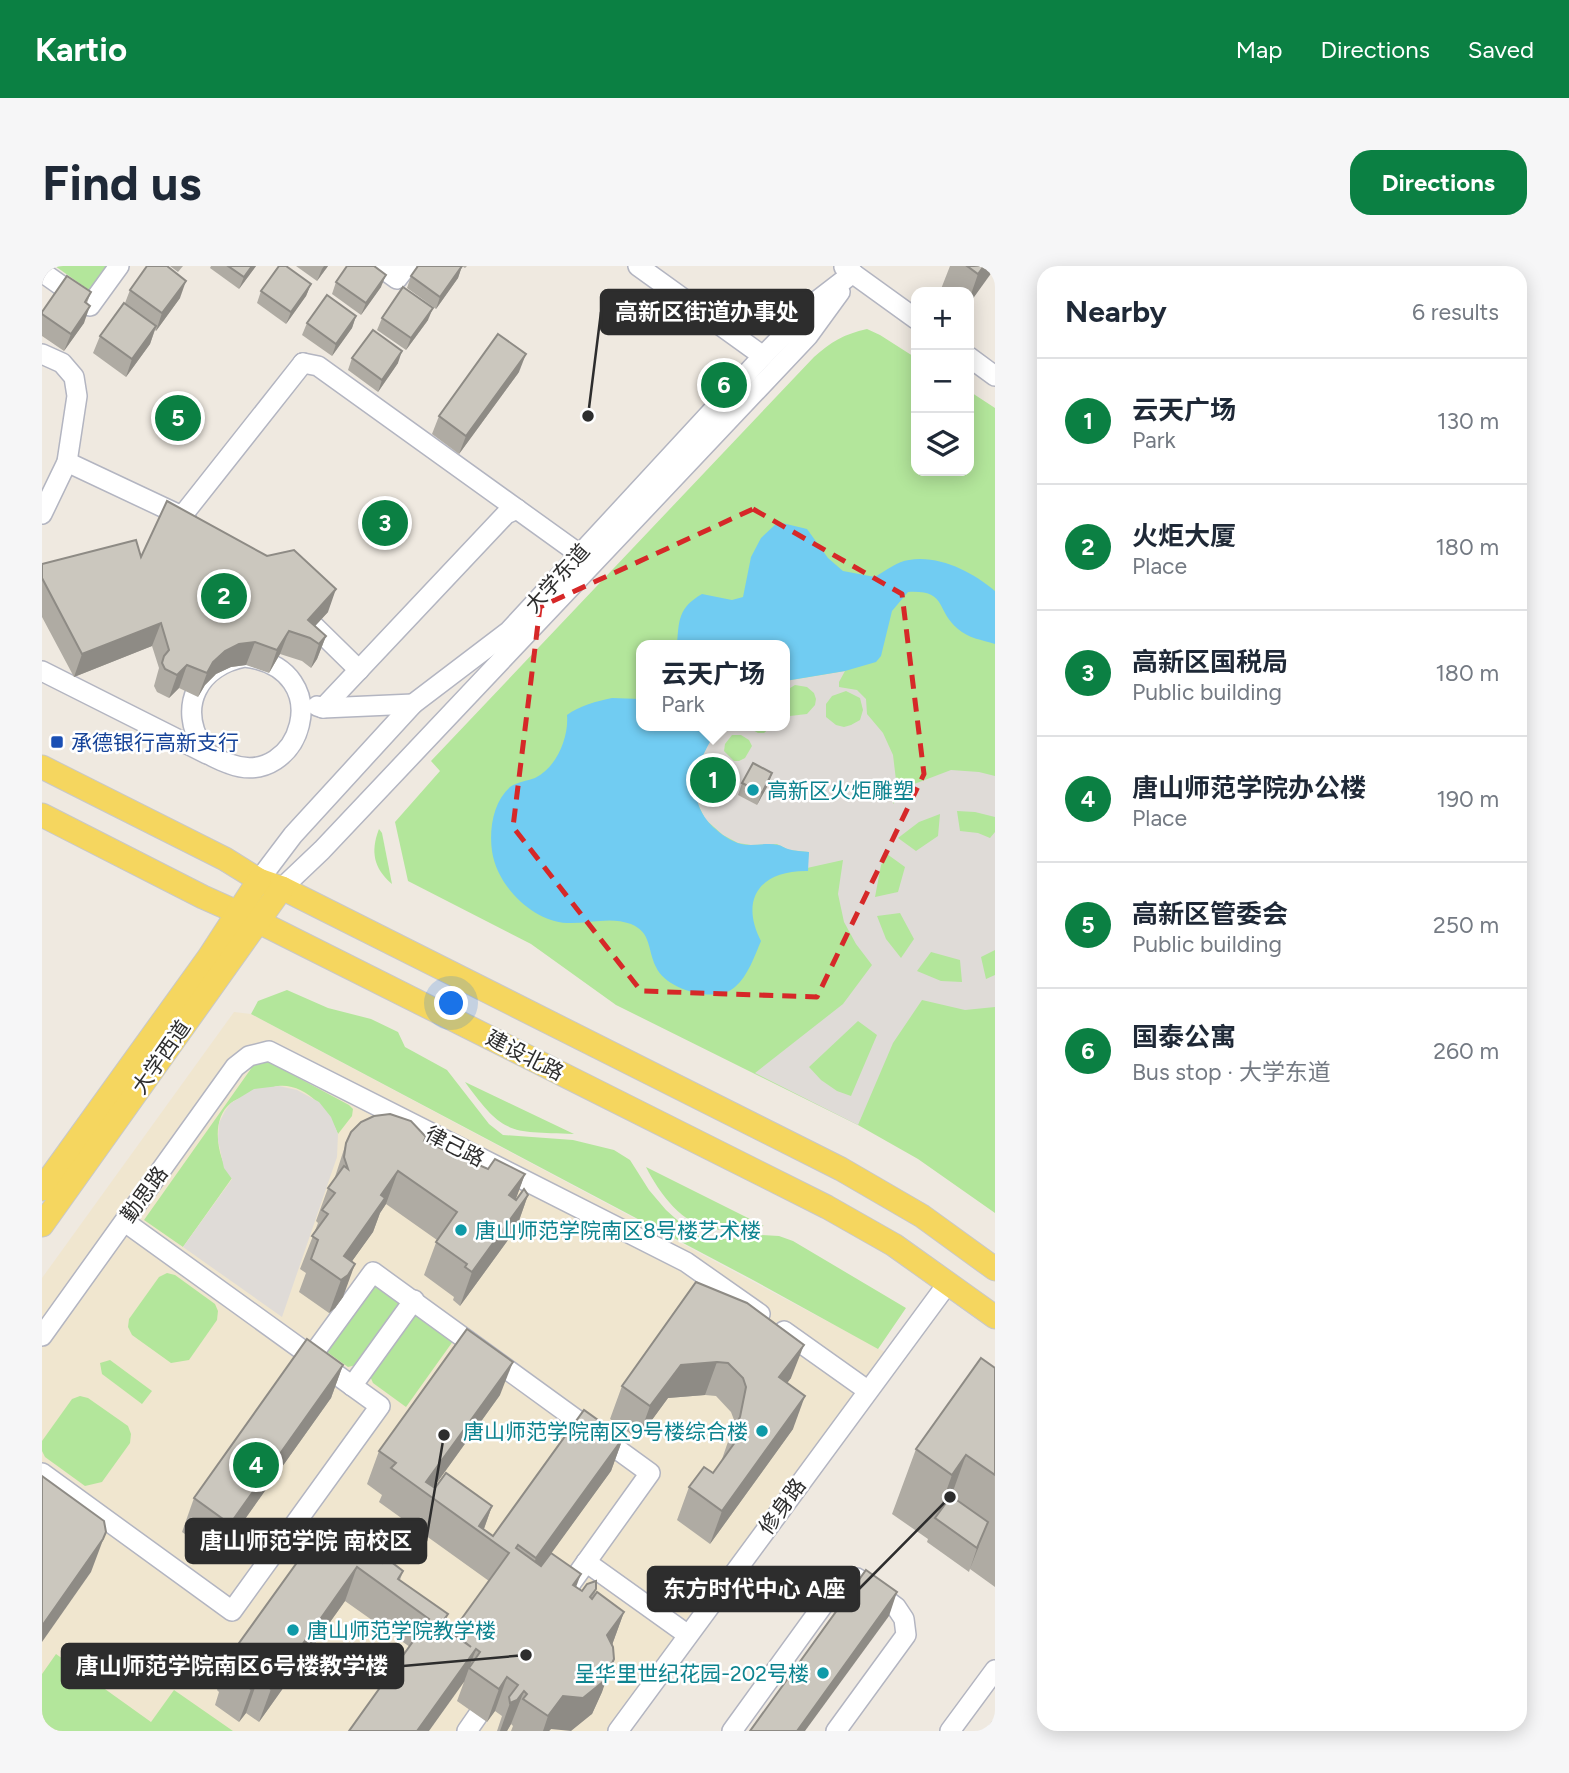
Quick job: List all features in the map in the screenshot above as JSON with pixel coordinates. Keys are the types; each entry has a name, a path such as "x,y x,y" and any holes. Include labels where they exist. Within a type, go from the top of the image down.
{"main road":[{"name":"建设北路","path":"42,767 225,859 259,880 282,888 841,1169 922,1216 995,1269"},
{"name":"建设北路","path":"42,816 827,1207 894,1245 995,1317"},
{"name":"大学西道","path":"42,1226 247,917 259,880"},
{"name":"大学西道","path":"42,1189 209,957 247,917 282,888"}],"street":[{"path":"42,272 90,306 119,266"},
{"path":"379,266 397,279 407,266"},
{"path":"638,266 763,356"},
{"path":"852,268 911,315"},
{"name":"大学东道","path":"259,880 293,835 413,704 509,631 763,356 852,268"},
{"name":"大学东道","path":"282,888 331,840 808,336 852,268"},
{"path":"42,354 62,363 74,377 77,396 66,461 42,514"},
{"path":"974,361 995,376"},
{"path":"182,516 303,363 318,366 575,557"},
{"path":"66,461 182,516 203,531"},
{"path":"323,708 512,511"},
{"path":"294,606 359,670"},
{"path":"42,671 207,754 235,766 251,767 267,764 281,755 292,744 299,729 302,714 299,701 292,681 280,667 263,659 245,657 226,660 211,670 199,685 192,702 192,721 196,737 207,754"},
{"path":"299,701 323,708 413,704"},
{"name":"律己路","path":"249,1056 269,1051 686,1262 867,1390"},
{"name":"勤思路","path":"45,1327 125,1222 235,1068 249,1056"},
{"path":"42,1473 232,1611 380,1406 125,1222"},
{"path":"311,1357 373,1272 650,1472 554,1607"},
{"name":"修身路","path":"618,1731 948,1283"},
{"path":"352,1386 414,1300"},
{"path":"586,1562 688,1635"},
{"path":"732,1731 842,1579 857,1578 896,1607 904,1619 906,1635 836,1731"},
{"path":"950,1731 995,1670"},
{"path":"467,1731 507,1675"}],"highlighted area":[{"path":"753,509 902,594 924,774 817,997 641,991 513,827 540,607"}],"shaded area":[{"path":"845,671 839,687 857,690 866,699 867,714 883,733 893,755 896,780 893,804 909,786 951,770 995,776 995,817 957,811 960,831 978,833 990,838 995,832 995,950 981,957 986,979 995,975 995,1007 965,1010 922,1000 893,1043 858,1125 755,1073 843,1004 872,965 844,922 838,894 843,860 807,868 809,852 789,850 777,844 738,843 723,835 705,819 696,800 698,766 717,731 790,731 790,716 807,714 815,705 816,699 807,687 795,685 790,688 790,680","holes":["846,691 860,698 863,710 860,720 844,727 836,725 826,717 826,704 832,696","732,735 741,735 749,740 752,746 745,758 734,761 724,751 725,744","940,814 938,836 916,851 898,838 919,822","887,854 905,867 898,892 875,897 881,865","900,913 914,939 901,958 886,939 877,916","931,952 960,960 962,982 941,981 917,971","858,1021 877,1035 851,1096 837,1091 821,1080 809,1067"]},
{"path":"234,1012 251,1014 900,1360 631,1731 42,1731 42,1278"},
{"path":"279,1086 297,1090 319,1102 331,1117 338,1134 337,1157 282,1317 183,1247 232,1179 224,1168 218,1140 219,1123 225,1111 231,1103 254,1089"}],"green space":[{"path":"55,266 112,266 93,293"},
{"path":"867,329 911,355 911,476 974,476 974,394 995,408 995,1213 918,1159 858,1125 616,1005 531,944 408,881 395,822 440,771 431,761 814,357 838,339"},
{"path":"379,829 382,833 392,884 375,860"},
{"path":"287,990 328,1008 371,1019 398,1032 405,1047 447,1070 489,1124 503,1135 573,1140 614,1150 630,1160 649,1190 666,1210 701,1237 726,1239 779,1236 793,1241 906,1308 878,1349 251,1014 258,1001"},
{"path":"267,1061 349,1105 353,1109 352,1116 338,1134 329,1116 315,1100 288,1086 273,1087 231,1103 220,1119 218,1140 223,1161 232,1178 183,1247 144,1220 255,1063"},
{"path":"465,1082 574,1134 510,1128 490,1113"},
{"path":"646,1167 764,1226 714,1229 692,1222 673,1207"},
{"path":"167,1273 175,1275 215,1304 218,1311 217,1320 189,1360 171,1363 132,1335 128,1327 129,1319 159,1277"},
{"path":"372,1283 403,1302 356,1365 348,1367 325,1348"},
{"path":"414,1313 456,1337 406,1407 373,1383 369,1374"},
{"path":"110,1360 152,1391 142,1404 102,1374 100,1363"},
{"path":"80,1396 88,1398 128,1426 131,1434 130,1443 102,1482 85,1486 45,1457 42,1451 42,1441 72,1399"},
{"path":"56,1654 151,1722 174,1690 233,1731 42,1731 42,1674"}],"water":[{"path":"778,522 807,529 828,558 843,571 875,577 900,562 909,560 932,560 955,566 995,591 995,644 962,632 951,622 935,598 921,592 908,592 892,611 881,656 876,662 845,671 790,680 790,640 677,640 681,615 694,599 702,594 732,600 743,597 751,557 761,538"},
{"path":"612,698 636,699 636,731 717,731 700,763 697,776 698,803 704,816 719,832 737,843 773,844 790,850 809,852 808,871 778,875 767,881 759,890 752,912 761,941 744,977 727,992 704,994 680,988 661,975 646,937 638,928 631,924 607,920 567,923 554,921 529,909 501,877 491,843 492,825 500,800 510,787 535,778 549,767 560,751 566,733 567,715 588,704"}],"building":[{"path":"147,266 167,266 186,281 162,313 130,290"},
{"path":"228,266 252,266 244,277"},
{"path":"279,266 286,266 311,284 291,312 261,291"},
{"path":"347,266 374,266 386,275 366,303 336,282"},
{"path":"418,266 462,266 440,297 411,276"},
{"path":"967,266 984,266 978,274"},
{"path":"67,276 91,292 85,302 90,306 71,334 42,314"},
{"path":"403,287 433,308 411,338 382,318"},
{"path":"327,295 356,316 336,344 307,323"},
{"path":"124,303 156,326 132,359 100,336"},
{"path":"373,330 402,351 382,380 352,358"},
{"path":"498,334 526,354 466,436 439,416"},
{"path":"167,501 267,556 294,550 336,589 308,620 326,636 319,644 289,631 277,650 255,642 239,644 225,651 213,662 207,673 187,665 177,675 165,669 162,663 169,650 161,623 82,654 42,578 42,564 136,540 141,557"},
{"path":"753,763 772,773 762,793 742,783"},
{"path":"390,1114 411,1121 426,1137 424,1141 488,1169 495,1159 525,1174 509,1195 516,1200 524,1189 528,1195 472,1272 465,1267 467,1264 436,1242 457,1212 398,1171 381,1195 385,1198 344,1256 355,1264 348,1275 341,1280 311,1259 318,1240 312,1236 328,1214 322,1210 335,1193 328,1188 344,1166 348,1169 344,1157 351,1132 361,1122 374,1116"},
{"path":"696,1282 747,1303 804,1345 779,1377 805,1396 722,1511 689,1487 704,1467 713,1473 738,1438 731,1433 740,1417 746,1387 743,1378 728,1363 681,1365 650,1406 622,1386"},
{"path":"467,1329 513,1362 426,1482 435,1488 446,1473 492,1506 479,1526 493,1536 584,1410 623,1438 536,1558 518,1545 516,1548 541,1566 551,1553 581,1574 573,1585 582,1591 587,1584 596,1581 596,1589 590,1597 592,1599 597,1592 624,1612 607,1635 613,1647 614,1659 604,1681 583,1698 563,1696 548,1716 523,1699 527,1694 524,1691 517,1700 510,1703 509,1697 518,1685 507,1677 499,1689 469,1668 480,1652 476,1649 417,1731 349,1731 429,1619 357,1567 271,1689 258,1679 251,1689 227,1672 235,1661 229,1657 319,1532 325,1537 332,1528 382,1563 386,1558 403,1571 398,1579 448,1614 440,1625 471,1647 452,1632 509,1553 391,1468 396,1463 379,1451"},
{"path":"307,1339 343,1365 230,1524 194,1498"},
{"path":"981,1358 995,1368 995,1475 966,1455 952,1475 916,1449"},
{"path":"42,1476 104,1521 106,1532 42,1626"},
{"path":"951,1496 988,1522 977,1548 935,1518"},
{"name":"呈华里世纪花园-202号楼","path":"866,1570 897,1592 797,1731 750,1731"},
{"path":"995,1719 995,1731 986,1731"}],"place":[{"name":"国泰公寓","path":"724,385"},
{"name":"高新区街道办事处","path":"588,416"},
{"name":"高新区管委会","path":"178,418"},
{"name":"高新区国税局","path":"385,523"},
{"name":"火炬大厦","path":"224,596"},
{"name":"承德银行高新支行","path":"57,742"},
{"name":"云天广场","path":"713,780"},
{"name":"高新区火炬雕塑","path":"753,790"},
{"name":"唐山师范学院南区8号楼艺术楼","path":"461,1230"},
{"name":"唐山师范学院南区9号楼综合楼","path":"762,1431"},
{"name":"唐山师范学院 南校区","path":"444,1435"},
{"name":"唐山师范学院办公楼","path":"256,1465"},
{"name":"东方时代中心 A座","path":"950,1497"},
{"name":"唐山师范学院教学楼","path":"293,1630"},
{"name":"唐山师范学院南区6号楼教学楼","path":"526,1655"},
{"name":"呈华里世纪花园-202号楼","path":"823,1673"}]}
